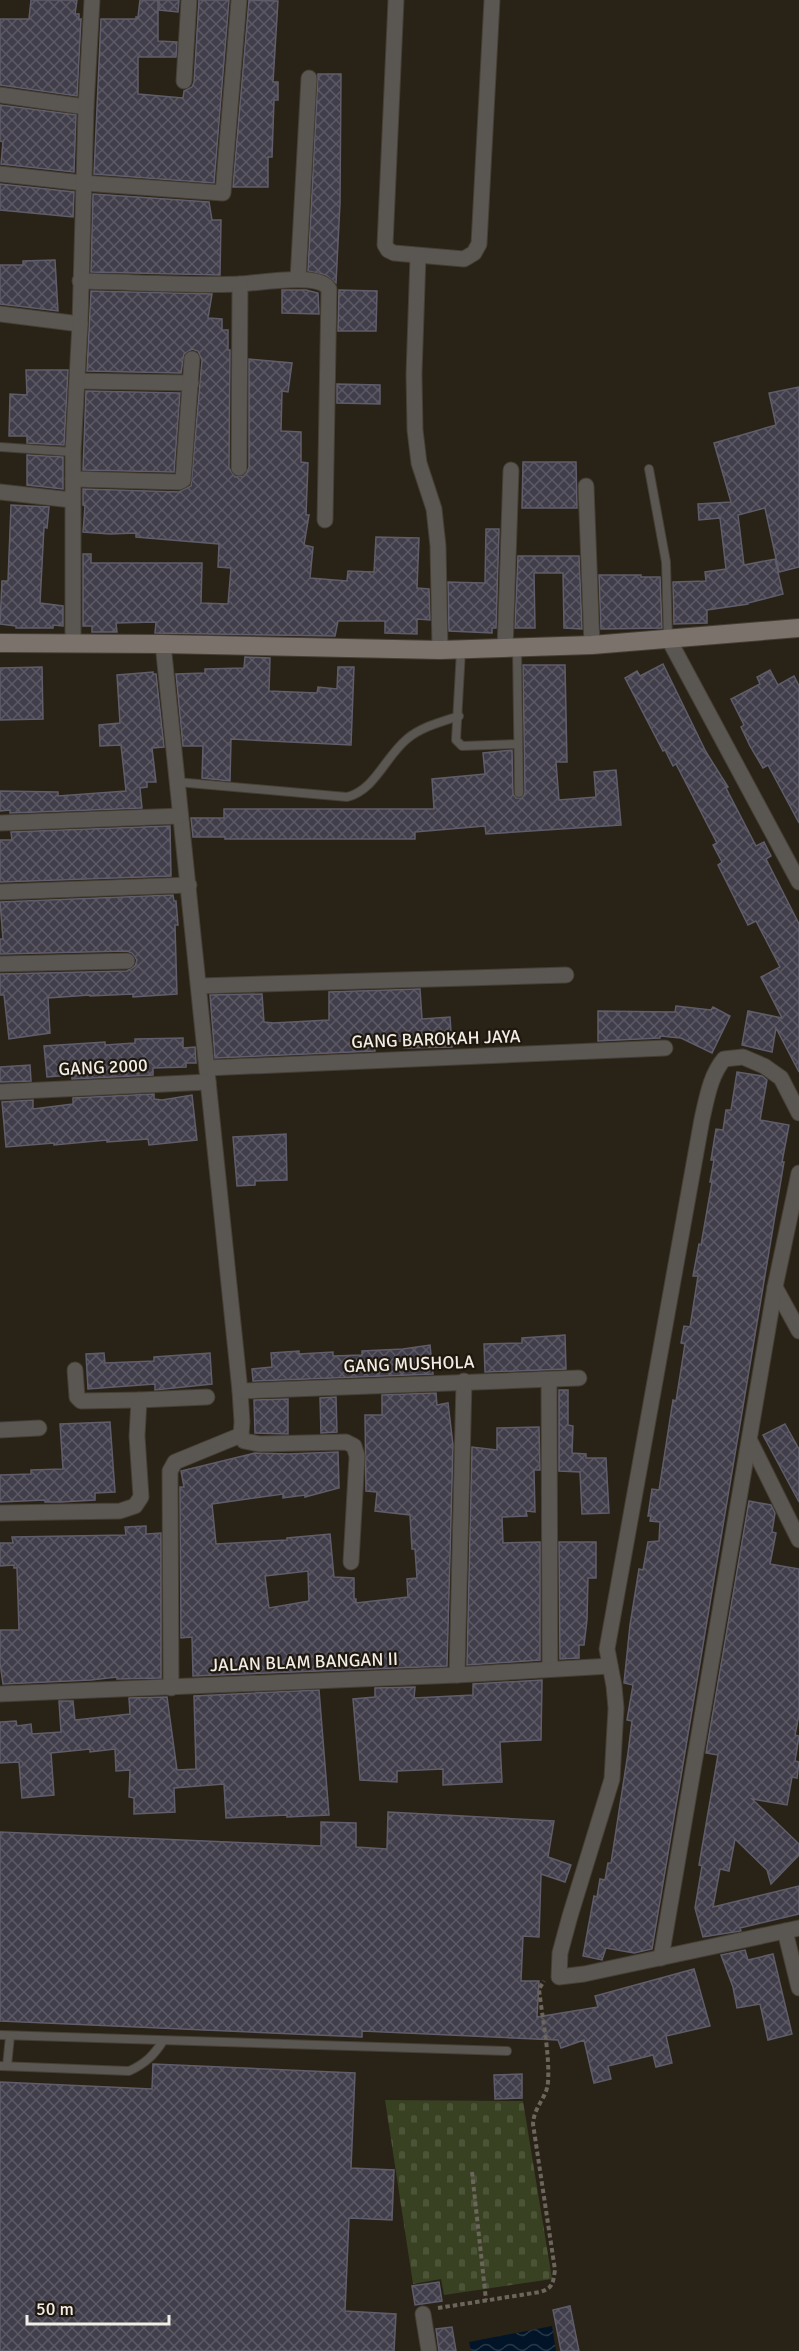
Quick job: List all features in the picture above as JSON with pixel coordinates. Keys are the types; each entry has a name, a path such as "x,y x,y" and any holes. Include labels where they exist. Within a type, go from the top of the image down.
{"street":[{"path":"73,644 73,452 92,0"},
{"path":"184,81 189,0"},
{"path":"0,174 83,183 223,193 239,0"},
{"path":"396,0 386,247 391,252 464,259 474,253 479,244 492,0"},
{"path":"298,279 309,78"},
{"path":"0,95 86,107"},
{"path":"418,256 414,374 415,430 419,463 434,509 438,546 440,650"},
{"path":"80,281 240,284 298,279 320,282 329,289 325,520"},
{"path":"239,468 240,284"},
{"path":"0,314 80,324"},
{"path":"73,479 183,480 192,359"},
{"path":"77,381 191,383"},
{"path":"511,470 511,648"},
{"path":"586,486 592,645"},
{"path":"0,492 72,500"},
{"path":"0,643 440,650 592,645 799,628"},
{"path":"668,638 799,882"},
{"path":"163,644 240,1391 241,1435 244,1441 260,1443 346,1442 354,1446 357,1456 351,1562"},
{"path":"0,823 180,816"},
{"path":"0,892 189,885"},
{"path":"0,964 127,961"},
{"path":"199,986 566,975"},
{"name":"GANG BAROKAH JAYA","path":"208,1075 665,1048"},
{"path":"799,1113 781,1078 764,1066 743,1057 724,1059 717,1067 711,1080 702,1119 607,1648 601,1666 615,1686 612,1779 567,1925 560,1953 559,1977 792,1930 799,1988"},
{"name":"GANG 2000","path":"0,1092 208,1075"},
{"path":"661,1958 775,1287 799,1173"},
{"path":"775,1287 799,1331"},
{"path":"75,1370 77,1397 81,1401 207,1397"},
{"name":"GANG MUSHOLA","path":"240,1391 579,1378"},
{"path":"549,1380 550,1668"},
{"path":"457,1675 464,1381"},
{"path":"0,1513 120,1511 135,1506 141,1497 137,1436 140,1400"},
{"path":"0,1430 39,1428"},
{"path":"171,1688 170,1471 175,1462 241,1435"},
{"path":"750,1441 799,1540"},
{"name":"JALAN BLAM BANGAN II","path":"0,1694 457,1675 601,1666"},
{"path":"423,2314 429,2351"}],"lane":[{"path":"0,447 73,452"},
{"path":"650,469 666,562 668,638"},
{"path":"511,648 519,793"},
{"path":"461,649 456,740 462,746 518,744"},
{"path":"176,782 346,797 363,790 404,741 414,734 459,716"},
{"path":"0,2036 507,2051"},
{"path":"10,2036 4,2066 129,2071 142,2065 155,2053 163,2041"}],"path":[{"path":"423,2314 427,2310 540,2292 553,2284 555,2270 533,2116 538,2103 545,2096 548,2080 539,1989 543,1981 559,1977"},
{"path":"472,2172 486,2300"}],"green space":[{"path":"385,2100 523,2101 552,2279 444,2295 441,2279 413,2284"}],"water":[{"path":"552,2326 556,2351 471,2351 469,2342"}],"building":[{"path":"31,0 77,0 75,14 79,14 79,20 81,19 77,96 0,85 0,19 29,19"},
{"path":"140,0 158,0 158,41 177,42 176,57 138,57 138,94 183,98 184,91 192,87 194,82 199,0 229,0 214,183 94,174 101,19 136,19"},
{"path":"159,0 179,0 178,12 159,10"},
{"path":"249,0 278,1 273,82 278,82 278,100 274,100 272,157 268,157 268,187 233,187"},
{"path":"318,74 341,74 340,203 336,283 326,275 308,271"},
{"path":"0,105 76,115 74,172 1,164 3,142 0,141"},
{"path":"0,184 74,192 73,217 0,210"},
{"path":"93,194 209,202 212,220 221,220 220,275 91,272"},
{"path":"55,260 58,311 0,304 0,265 23,265 23,261"},
{"path":"282,290 306,290 318,293 319,314 282,313"},
{"path":"339,290 377,291 376,331 338,331"},
{"path":"91,291 212,294 208,318 222,319 222,330 228,330 228,350 230,350 229,468 235,477 244,476 249,468 249,359 292,363 288,392 282,391 281,431 301,432 301,462 308,463 306,515 309,515 304,545 313,547 310,578 347,581 348,571 374,572 376,537 419,538 417,588 429,589 430,620 417,619 417,634 385,633 385,621 338,621 335,636 155,633 156,622 116,623 117,632 92,632 92,626 83,626 83,554 91,554 91,563 202,563 201,603 228,604 231,568 218,567 219,544 136,537 136,533 83,532 85,506 83,505 83,489 179,492 191,486 202,360 198,351 192,349 184,354 181,373 87,371"},
{"path":"26,370 68,370 64,445 27,443 27,436 9,436 10,394 27,395"},
{"path":"337,384 380,385 380,404 337,403"},
{"path":"799,387 799,567 779,572 765,508 738,515 744,565 775,559 783,594 748,604 707,610 707,623 674,624 673,582 706,581 705,572 726,569 720,518 699,520 698,504 731,502 714,443 776,425 769,393"},
{"path":"86,391 180,393 174,472 83,470"},
{"path":"27,455 63,457 63,489 27,485"},
{"path":"523,462 576,462 577,508 522,508"},
{"path":"11,505 49,507 47,528 44,527 40,603 63,606 63,626 16,628 16,626 0,624 2,581 8,581"},
{"path":"486,529 499,529 496,628 492,628 492,633 449,631 448,582 485,583"},
{"path":"518,556 579,556 582,629 564,628 563,573 534,573 535,628 515,628"},
{"path":"599,575 660,577 662,628 601,629"},
{"path":"245,657 270,658 269,691 317,693 318,687 337,689 338,667 354,667 351,745 231,739 230,781 202,778 203,746 183,746 176,674 205,673 205,669 244,668"},
{"path":"663,664 706,752 728,787 726,788 756,846 764,842 771,856 766,859 799,924 799,1072 776,1028 772,1052 742,1045 748,1011 782,1018 761,977 780,967 756,921 748,925 718,865 722,862 713,845 717,843 676,764 673,766 665,750 663,751 625,678 637,671 640,676"},
{"path":"523,665 565,665 567,762 556,762 559,800 596,797 594,772 616,770 621,825 486,834 485,826 415,832 415,839 193,837 191,818 224,818 224,809 434,809 432,779 485,774 483,753 512,750 513,794 516,798 522,798 525,793"},
{"path":"42,667 43,719 0,720 0,668"},
{"path":"770,670 778,685 794,676 799,686 799,823 768,765 763,768 750,746 741,727 744,725 731,699 760,684 757,677"},
{"path":"153,672 156,674 164,747 152,748 156,782 147,782 147,787 140,788 142,808 10,813 10,810 0,811 0,791 58,792 58,796 126,791 121,745 100,746 99,725 120,723 117,675"},
{"path":"170,826 171,876 0,882 0,840 12,840 11,832"},
{"path":"173,895 176,901 178,925 175,925 177,994 48,998 50,1033 9,1039 4,995 0,995 0,974 127,971 135,966 137,960 132,953 127,951 0,954 0,939 3,939 0,902"},
{"path":"420,989 422,1019 450,1017 452,1047 404,1048 404,1041 374,1042 375,1051 215,1058 210,995 262,994 264,1022 273,1023 329,1020 329,992"},
{"path":"676,1006 711,1010 713,1007 730,1016 712,1053 681,1038 660,1036 660,1038 598,1041 598,1011 675,1012"},
{"path":"183,1038 183,1048 195,1047 196,1063 186,1063 186,1067 153,1068 153,1075 72,1079 72,1075 47,1077 44,1046 105,1042 105,1045 135,1043 135,1039"},
{"path":"30,1065 31,1081 0,1082 0,1067"},
{"path":"737,1072 762,1076 767,1080 760,1120 789,1125 782,1162 784,1162 652,1949 634,1953 606,1948 602,1960 583,1956 594,1896 597,1897 600,1879 605,1880 608,1863 611,1863 628,1753 632,1721 627,1720 633,1685 624,1683 630,1625 639,1569 643,1570 648,1542 659,1541 660,1522 650,1521 651,1516 648,1516 652,1489 659,1490 673,1400 676,1401 685,1344 681,1343 684,1326 690,1327 698,1276 693,1276 712,1182 710,1182 714,1160 711,1160 716,1129 723,1130 726,1110 731,1110"},
{"path":"154,1094 154,1099 162,1100 192,1095 197,1140 149,1145 148,1139 107,1142 107,1140 6,1147 2,1102 33,1100 33,1109 73,1104 73,1098"},
{"path":"286,1134 287,1180 255,1181 255,1185 237,1186 233,1137"},
{"path":"565,1335 566,1369 485,1372 484,1344 522,1343 522,1338"},
{"path":"430,1345 433,1374 253,1381 252,1369 272,1367 271,1353 299,1351 299,1354 333,1352 333,1356 362,1355 362,1351"},
{"path":"104,1353 105,1363 154,1361 154,1357 210,1353 212,1384 155,1390 155,1384 88,1389 86,1354"},
{"path":"559,1390 568,1390 568,1425 573,1426 572,1453 586,1454 586,1458 606,1458 609,1513 582,1514 580,1472 559,1471"},
{"path":"436,1393 437,1405 448,1403 453,1445 447,1666 193,1676 192,1637 181,1638 180,1487 184,1487 181,1471 255,1453 338,1452 339,1488 305,1497 305,1495 283,1498 283,1494 212,1504 216,1544 287,1540 287,1538 330,1534 334,1577 354,1578 356,1603 408,1597 407,1579 417,1578 410,1515 375,1511 377,1492 366,1491 365,1415 382,1415 382,1395","holes":["308,1571 309,1601 269,1608 265,1576"]},
{"path":"336,1397 337,1432 321,1433 320,1398"},
{"path":"288,1399 288,1434 255,1433 254,1400"},
{"path":"110,1422 115,1492 95,1493 95,1500 0,1502 0,1475 31,1474 31,1470 63,1469 60,1424"},
{"path":"785,1424 799,1449 799,1502 763,1435"},
{"path":"539,1427 540,1470 534,1470 535,1512 526,1511 527,1516 502,1517 503,1543 540,1542 540,1660 467,1665 472,1447 497,1450 497,1428"},
{"path":"749,1501 771,1505 775,1513 772,1532 776,1533 770,1564 799,1569 799,1715 795,1735 799,1736 795,1761 799,1762 797,1778 792,1777 787,1805 752,1799 799,1844 799,1855 771,1884 767,1870 735,1839 729,1871 720,1869 713,1907 799,1886 799,1914 740,1928 741,1931 703,1937 695,1908 702,1866 699,1865 718,1755 706,1753"},
{"path":"146,1526 146,1534 161,1533 161,1678 117,1679 117,1677 3,1684 0,1663 0,1630 19,1630 17,1568 14,1568 14,1565 0,1566 0,1543 13,1543 12,1537 126,1535 125,1527"},
{"path":"559,1542 596,1542 596,1578 588,1578 587,1620 584,1645 579,1645 579,1658 560,1659"},
{"path":"542,1680 541,1740 500,1742 502,1782 443,1785 443,1769 397,1771 397,1782 360,1780 353,1699 375,1697 375,1688 415,1687 414,1698 473,1695 473,1684"},
{"path":"319,1690 329,1815 226,1818 224,1784 174,1788 175,1812 134,1814 134,1798 129,1797 130,1770 116,1771 115,1749 51,1753 54,1795 22,1798 19,1762 0,1763 0,1722 16,1721 17,1726 31,1724 32,1734 61,1732 59,1701 73,1701 75,1720 130,1714 129,1698 167,1697 177,1770 196,1769 194,1696"},
{"path":"388,1812 554,1821 548,1857 571,1865 565,1882 541,1874 539,1937 523,1936 521,1981 539,1981 537,2017 598,2007 595,1996 694,1969 710,2026 666,2036 672,2063 656,2067 653,2055 608,2066 611,2079 594,2083 584,2040 561,2048 558,2040 362,2031 362,2037 0,2021 0,1832 321,1846 321,1822 356,1823 356,1847 387,1849"},
{"path":"745,1950 748,1960 773,1954 792,2034 768,2040 760,2004 737,2008 733,1987 721,1955"},
{"path":"153,2064 355,2073 351,2168 394,2170 392,2220 349,2218 345,2311 396,2314 394,2351 0,2351 0,2082 152,2089"},
{"path":"522,2074 522,2098 495,2099 494,2075"},
{"path":"439,2282 442,2301 415,2305 412,2286"},
{"path":"570,2306 579,2351 561,2351 553,2310"},
{"path":"452,2327 456,2351 439,2351 436,2329"}]}
